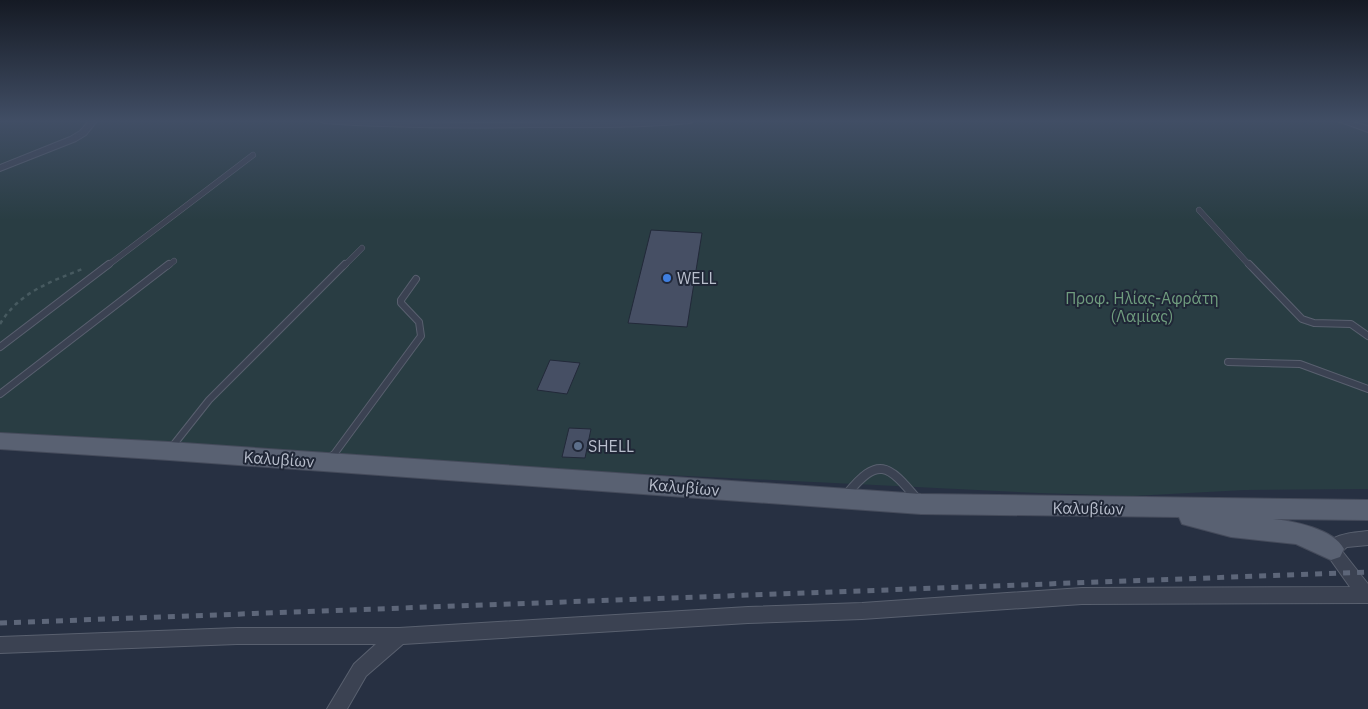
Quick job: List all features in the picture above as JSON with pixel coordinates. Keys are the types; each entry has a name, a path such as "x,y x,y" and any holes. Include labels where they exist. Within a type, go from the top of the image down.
{"main road":[{"name":"Καλυβίων","path":"0,441 921,504 1159,509 1368,510"},
{"path":"1159,509 1235,527 1270,528 1302,533 1331,549"}],"street":[{"path":"0,168 35,154"},
{"path":"1367,595 1331,549 1344,541 1368,538"},
{"path":"0,645 236,636 399,636 748,615 862,611 1082,596 1367,595"},
{"path":"336,709 360,670 399,636"}],"lane":[{"path":"0,347 253,155"},
{"path":"1199,210 1268,286 1302,319 1314,323 1352,324 1368,336"},
{"path":"168,451 209,400 362,248"},
{"path":"0,394 174,261"},
{"path":"328,463 421,336 422,329 417,319 401,300 416,279"},
{"path":"1228,362 1300,364 1368,388"},
{"path":"842,500 866,473 875,469 886,470 896,475 921,504"}],"path":[{"path":"0,324 5,314 30,292 87,268"}],"green space":[{"name":"Προφ. Ηλίας-Αφράτη (Λαμίας)","path":"0,154 1368,154 1368,489 1245,490 1133,496 1038,493 543,469 0,434"}],"building":[{"name":"WELL","path":"651,230 702,233 687,327 628,323"},
{"path":"550,360 580,363 567,394 537,390"},
{"path":"569,428 591,429 585,458 562,457"}],"railway":[{"path":"0,623 1368,572"}],"place":[{"name":"WELL","path":"667,278"},
{"name":"SHELL","path":"578,446"}]}
